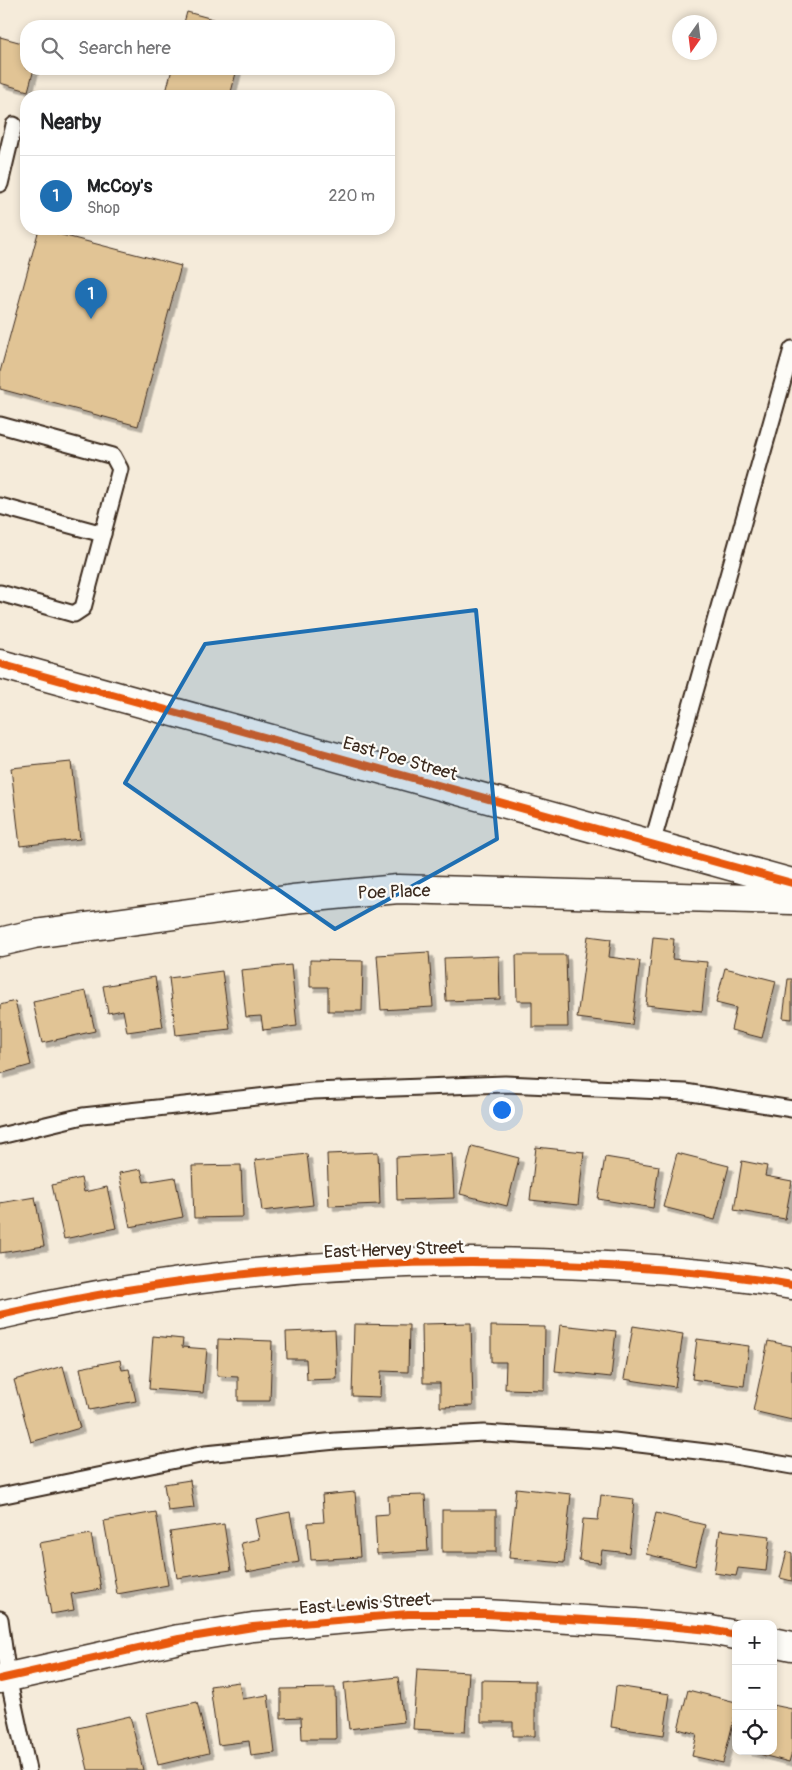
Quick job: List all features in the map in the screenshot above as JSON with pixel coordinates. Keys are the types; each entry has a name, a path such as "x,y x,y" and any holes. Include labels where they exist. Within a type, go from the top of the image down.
{"street":[{"name":"East Poe Street","path":"0,664 792,883"},
{"name":"Poe Place","path":"0,942 34,934 283,900 398,889 792,900"},
{"name":"East Hervey Street","path":"0,1315 61,1301 174,1283 293,1269 409,1263 526,1262 645,1267 751,1278 792,1285"},
{"name":"East Lewis Street","path":"4,1678 179,1639 253,1627 408,1614 485,1614 635,1622 732,1634"},
{"path":"777,1643 792,1646"}],"lane":[{"path":"0,184 14,125"},
{"path":"652,844 792,348"},
{"path":"0,425 114,456 120,469 82,608 74,614 0,594"},
{"path":"0,506 103,534"},
{"path":"0,1136 83,1116 313,1091 505,1084 684,1092 792,1109"},
{"path":"0,1496 205,1454 336,1441 484,1433 614,1441 723,1454 792,1466"},
{"path":"0,1619 4,1678 28,1770"}],"highlighted area":[{"path":"476,610 497,839 335,929 125,783 205,644"}],"building":[{"path":"187,12 217,20 185,20"},
{"path":"0,37 20,42 20,75 32,75 28,90 0,83"},
{"path":"170,75 235,75 232,90 167,90"},
{"path":"37,235 62,235 181,266 138,426 0,389 0,372"},
{"path":"71,762 80,839 20,846 11,768"},
{"path":"588,936 611,939 609,957 640,961 632,1025 577,1018"},
{"path":"653,937 674,939 672,959 707,962 702,1011 646,1005"},
{"path":"429,952 433,1007 381,1010 377,955"},
{"path":"516,955 566,955 568,1027 532,1027 532,1001 517,1001"},
{"path":"499,956 500,999 446,1001 444,958"},
{"path":"310,960 363,961 362,1011 328,1011 328,987 310,987"},
{"path":"291,965 297,1026 263,1030 261,1016 246,1017 241,970"},
{"path":"725,968 776,981 762,1038 731,1030 736,1008 716,1003"},
{"path":"222,971 230,1029 176,1035 169,978"},
{"path":"155,977 163,1027 127,1032 123,1010 108,1013 103,986"},
{"path":"788,979 792,979 792,1019 783,1018"},
{"path":"86,991 95,1031 42,1043 33,1002"},
{"path":"15,1001 31,1065 0,1074 0,1005"},
{"path":"472,1146 519,1158 507,1206 460,1194"},
{"path":"536,1147 584,1152 578,1205 530,1200"},
{"path":"378,1152 380,1204 329,1206 327,1154"},
{"path":"677,1153 729,1166 715,1220 663,1207"},
{"path":"307,1154 313,1205 262,1211 255,1160"},
{"path":"452,1154 454,1198 397,1200 396,1157"},
{"path":"605,1157 659,1166 653,1208 598,1199"},
{"path":"742,1161 767,1166 765,1176 792,1181 785,1219 734,1210"},
{"path":"241,1165 243,1217 194,1218 192,1166"},
{"path":"141,1169 144,1182 175,1177 183,1217 130,1227 119,1173"},
{"path":"81,1178 84,1192 107,1187 116,1228 64,1239 52,1185"},
{"path":"35,1197 44,1246 0,1253 0,1203"},
{"path":"471,1323 473,1406 440,1407 440,1383 423,1383 422,1324"},
{"path":"354,1324 409,1325 408,1372 381,1371 380,1397 352,1396"},
{"path":"560,1325 616,1331 611,1377 555,1371"},
{"path":"491,1326 545,1327 544,1390 505,1389 506,1362 491,1362"},
{"path":"633,1326 683,1334 675,1387 624,1379"},
{"path":"335,1330 337,1379 307,1380 306,1359 287,1359 286,1332"},
{"path":"153,1336 183,1339 182,1347 207,1349 203,1393 149,1389"},
{"path":"218,1339 272,1341 270,1401 238,1401 238,1377 217,1376"},
{"path":"697,1339 749,1346 744,1386 692,1379"},
{"path":"768,1341 792,1346 792,1420 753,1411"},
{"path":"120,1360 122,1370 129,1369 136,1401 89,1410 80,1368"},
{"path":"63,1366 80,1428 31,1442 14,1380"},
{"path":"190,1480 194,1508 168,1511 164,1484"},
{"path":"516,1488 571,1494 564,1563 509,1558"},
{"path":"355,1492 360,1557 311,1560 308,1523 324,1522 322,1495"},
{"path":"425,1495 428,1551 377,1554 375,1515 389,1514 388,1496"},
{"path":"601,1495 634,1499 629,1553 602,1550 600,1563 579,1560 583,1519 598,1520"},
{"path":"442,1510 496,1510 496,1552 442,1552"},
{"path":"156,1512 168,1585 117,1594 104,1521"},
{"path":"290,1512 299,1562 247,1572 241,1543 259,1539 255,1519"},
{"path":"656,1513 705,1525 695,1566 646,1554"},
{"path":"224,1524 231,1570 177,1578 170,1532"},
{"path":"720,1530 770,1536 766,1571 738,1568 736,1576 714,1573"},
{"path":"91,1534 101,1589 71,1594 74,1610 51,1614 39,1543"},
{"path":"787,1551 792,1553 792,1581 780,1578"},
{"path":"417,1669 469,1672 465,1732 413,1729"},
{"path":"398,1677 404,1722 349,1729 344,1683"},
{"path":"481,1680 535,1681 535,1736 513,1736 513,1722 481,1722"},
{"path":"239,1682 242,1699 268,1695 275,1753 251,1756 249,1741 218,1745 210,1686"},
{"path":"616,1686 670,1694 664,1735 611,1727"},
{"path":"335,1688 336,1739 302,1739 301,1717 281,1718 281,1689"},
{"path":"688,1690 732,1701 732,1727 723,1763 692,1756 697,1734 678,1729"},
{"path":"197,1702 209,1753 158,1765 146,1713"},
{"path":"777,1706 792,1709 792,1752 789,1762 762,1755 777,1755"},
{"path":"130,1716 143,1770 88,1770 78,1728"}],"cycle path":[{"path":"0,664 792,883"},
{"path":"0,1315 144,1287 217,1277 364,1265 438,1262 511,1262 637,1268 741,1277 792,1285"},
{"path":"0,1679 179,1639 253,1627 408,1614 485,1614 635,1623 710,1630 732,1634"}],"place":[{"name":"McCoy's","path":"91,319"}]}
